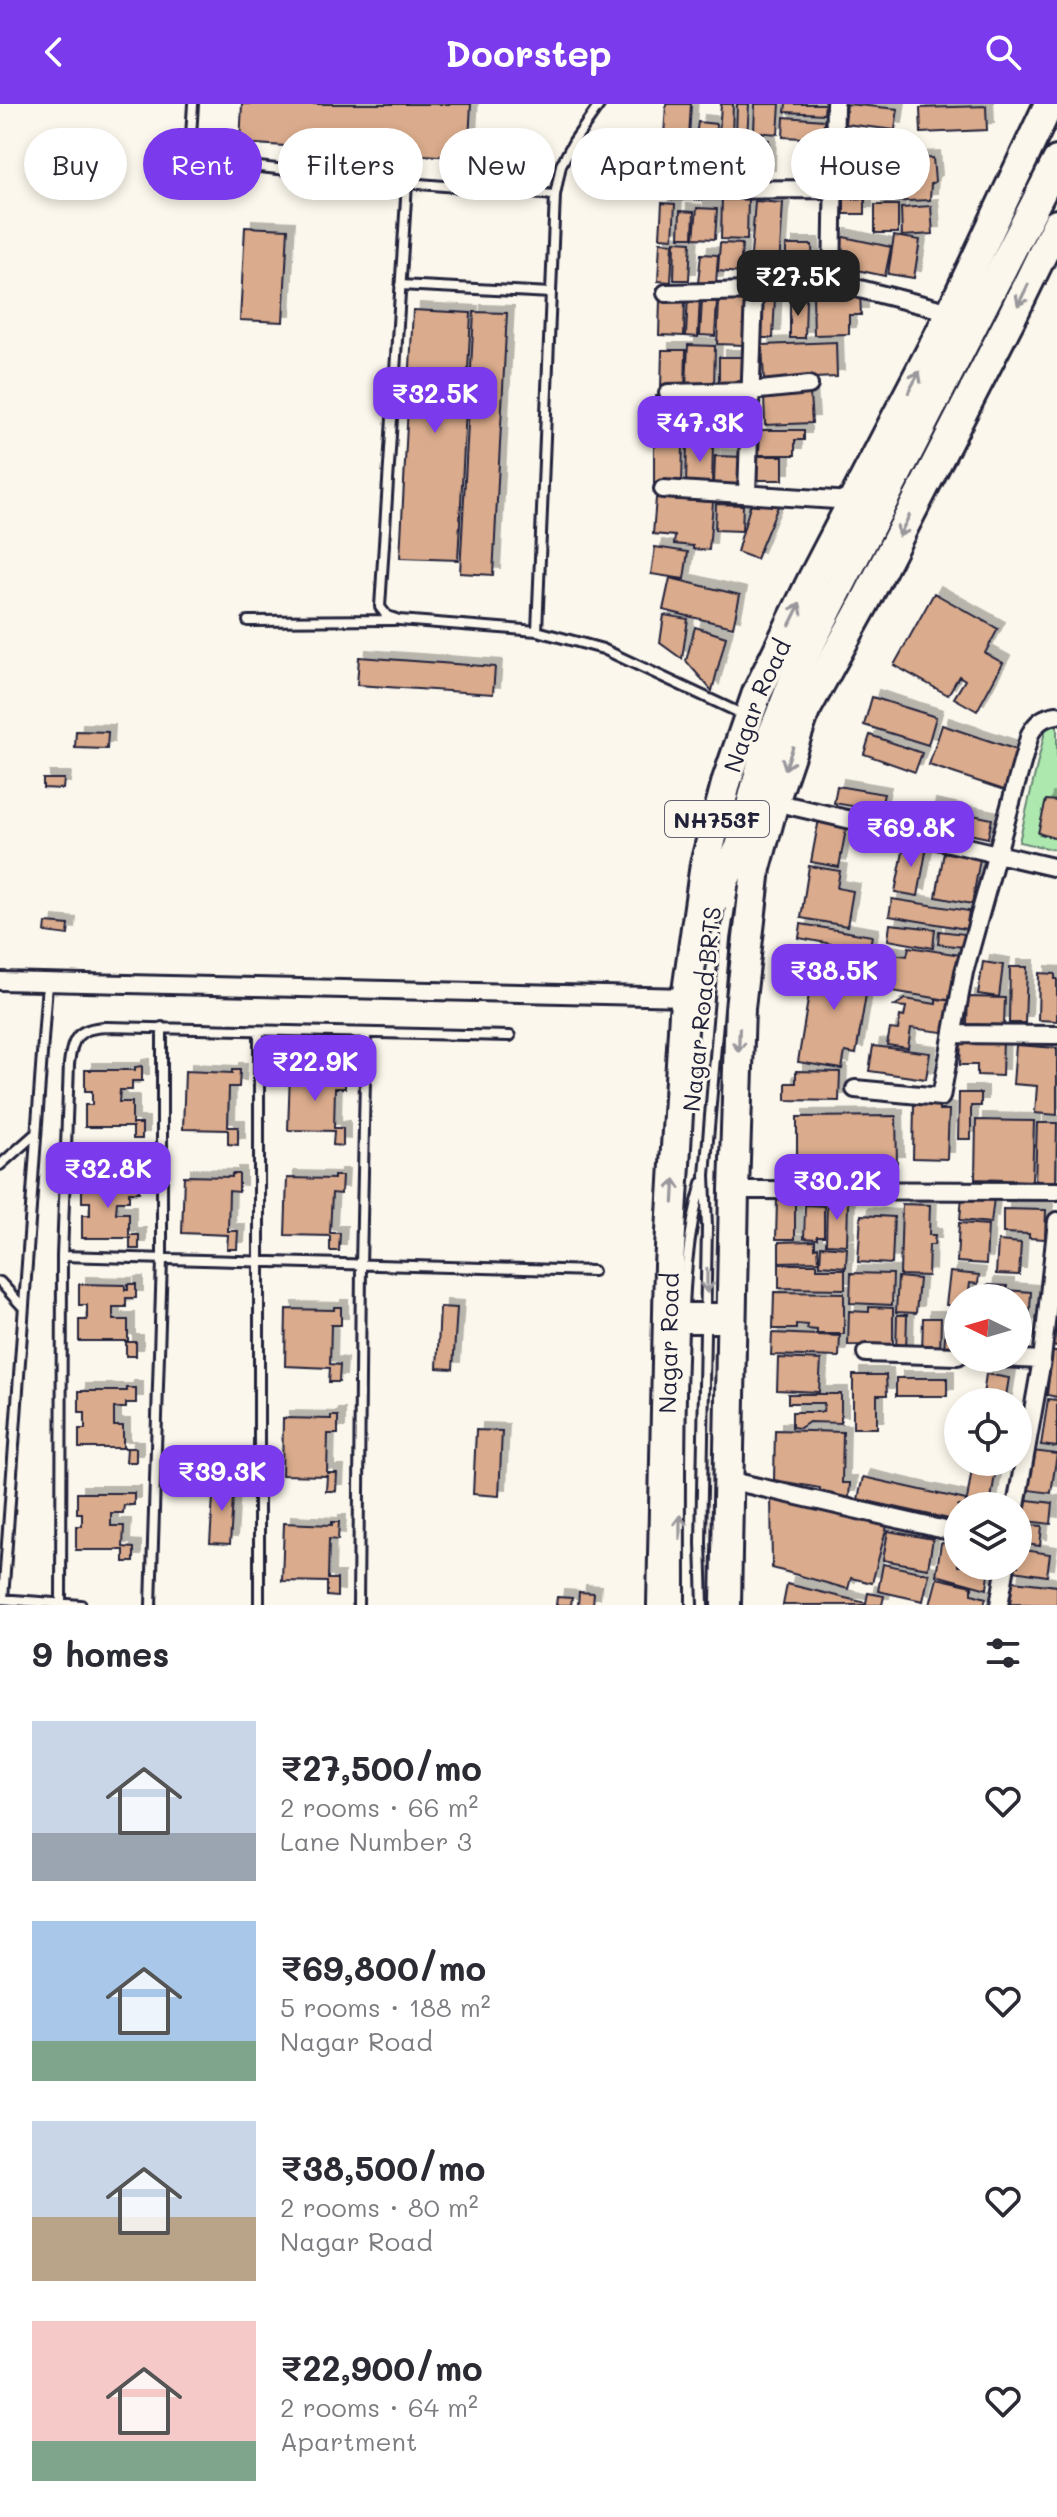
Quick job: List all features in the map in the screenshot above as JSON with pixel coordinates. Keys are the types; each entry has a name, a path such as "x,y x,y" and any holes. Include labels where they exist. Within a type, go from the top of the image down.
{"highway":[{"name":"Nagar Road","path":"726,1605 728,1480 697,1318 669,1265 687,997 705,864 727,780 757,693 852,501 951,312 1049,104"},
{"path":"696,929 719,892 740,847 764,756 802,660 1057,161"},
{"name":"Nagar Road","path":"662,1605 697,1318 734,1190 740,1008 756,868 774,802 805,711 864,604 1057,224"}],"street":[{"path":"834,128 835,104"},
{"path":"832,200 832,282"},
{"path":"666,293 754,291 832,282 951,312"},
{"path":"747,494 754,291"},
{"path":"668,393 750,391 809,385"},
{"path":"663,489 852,501"},
{"path":"855,1089 941,1097 964,972 1030,734 1037,723 1057,715"},
{"path":"774,802 1057,868"},
{"path":"0,981 687,997"},
{"path":"953,1034 1057,1035"},
{"path":"734,1190 1057,1191"},
{"path":"1018,1492 1042,1360 1057,1221"},
{"path":"866,1353 944,1356"},
{"path":"1032,1360 1042,1360"},
{"path":"728,1480 944,1530"},
{"path":"999,1605 1003,1580"}],"lane":[{"path":"193,104 190,152 203,161 278,169"},
{"path":"555,195 561,165 600,104"},
{"path":"399,620 387,616 380,607 406,200"},
{"path":"537,631 555,200"},
{"path":"400,285 551,293"},
{"path":"248,621 399,620 537,631 603,649 749,717"},
{"name":"Nagar Road BRTS","path":"680,1605 679,1435 707,1227 705,1175 725,939 740,847"},
{"path":"47,984 2,1599 81,1605"},
{"path":"151,1605 162,1260 162,1027"},
{"path":"61,1604 62,1256 71,1047 78,1035 89,1028 162,1027 510,1036"},
{"path":"259,1031 259,1605"},
{"path":"358,1605 366,1033"},
{"path":"0,1165 34,1135"},
{"name":"Nagar Road BRTS","path":"703,1605 697,1318 685,1283 693,1213 705,1175"},
{"path":"62,1256 593,1271"},
{"path":"0,1282 23,1307"}],"green space":[{"path":"1057,724 1057,850 1019,842 1046,727"}],"building":[{"path":"242,104 471,104 470,128 439,128 439,156 423,155 423,128 278,128 278,146 262,144 262,128 241,128"},
{"path":"666,104 691,104 690,128 664,128"},
{"path":"721,104 733,104 732,128 719,128"},
{"path":"737,104 749,104 748,128 736,128"},
{"path":"755,104 780,104 778,134 775,134 775,128 754,128"},
{"path":"786,104 825,104 824,114 785,112"},
{"path":"847,104 898,109 895,128 845,124"},
{"path":"986,106 987,130 930,133 930,128 921,128 920,108"},
{"path":"784,117 824,120 824,128 791,128 791,137 783,137"},
{"path":"698,122 716,124 716,128 697,128"},
{"path":"930,158 933,158 935,182 931,184 930,200"},
{"path":"722,200 748,200 747,240 721,239"},
{"path":"844,200 865,200 865,214 844,214"},
{"path":"886,200 930,200 886,202"},
{"path":"755,201 783,203 778,284 749,282"},
{"path":"662,203 675,204 673,238 660,237"},
{"path":"875,205 898,205 898,233 875,233"},
{"path":"931,206 933,234 902,236 901,208"},
{"path":"697,208 717,209 715,239 694,238"},
{"path":"680,211 694,212 693,237 679,237"},
{"path":"245,227 288,229 283,322 240,320"},
{"path":"839,236 891,247 885,276 833,265"},
{"path":"894,236 920,240 914,278 888,274"},
{"path":"675,241 691,242 689,280 674,280"},
{"path":"660,242 673,243 671,282 658,281"},
{"path":"720,243 742,244 740,273 718,271"},
{"path":"786,245 812,245 813,272 799,272 799,267 786,268"},
{"path":"701,254 718,255 716,284 698,283"},
{"path":"813,294 860,294 861,315 849,315 849,334 814,335"},
{"path":"688,295 700,296 698,337 686,336"},
{"path":"757,297 775,297 773,338 756,338"},
{"path":"660,298 685,299 684,336 659,335"},
{"path":"790,298 806,298 805,338 790,338"},
{"path":"702,300 717,301 715,336 700,335"},
{"path":"719,301 745,301 744,345 717,344"},
{"path":"413,310 471,313 458,560 400,558"},
{"path":"474,312 507,313 493,575 460,573"},
{"path":"836,342 837,377 764,380 762,345"},
{"path":"688,345 715,346 714,388 686,387"},
{"path":"662,350 686,350 685,390 661,389"},
{"path":"719,357 745,357 745,386 719,386"},
{"path":"810,394 812,423 765,425 764,396"},
{"path":"656,396 681,396 680,435 655,435"},
{"path":"684,396 712,396 711,441 682,440"},
{"path":"744,397 744,416 722,417 722,398"},
{"path":"714,417 741,417 741,438 714,437"},
{"path":"760,430 804,430 804,440 795,440 795,455 759,455"},
{"path":"687,443 713,444 712,485 686,484"},
{"path":"654,445 683,445 682,484 654,484"},
{"path":"715,456 745,457 744,485 714,484"},
{"path":"750,456 783,456 783,480 750,480"},
{"path":"753,496 779,504 756,559 737,552"},
{"path":"656,498 713,502 709,550 674,544 675,536 653,534"},
{"path":"716,504 743,505 742,531 715,530"},
{"path":"655,547 688,552 684,579 651,574"},
{"path":"670,578 740,595 733,627 663,610"},
{"path":"934,593 998,629 985,653 1003,663 977,711 954,698 965,680 959,676 948,695 894,665"},
{"path":"664,615 688,619 682,659 660,643"},
{"path":"695,627 726,637 712,691 686,661"},
{"path":"359,657 495,667 493,694 357,685"},
{"path":"872,697 936,717 928,745 864,725"},
{"path":"942,725 1020,751 1007,791 929,765"},
{"path":"76,731 108,732 107,749 75,748"},
{"path":"870,735 922,753 915,772 864,754"},
{"path":"43,779 64,779 63,789 43,788"},
{"path":"837,786 884,794 880,811 834,803"},
{"path":"1046,800 1057,801 1057,839 1038,833"},
{"path":"929,806 992,819 988,838 925,825"},
{"path":"819,819 847,824 839,867 811,862"},
{"path":"905,842 927,846 918,896 895,892"},
{"path":"944,852 980,859 972,904 936,897"},
{"path":"809,866 840,871 837,888 853,891 847,926 801,918"},
{"path":"892,899 969,911 966,929 889,916"},
{"path":"46,923 69,925 68,935 45,932"},
{"path":"801,924 872,936 869,951 799,938"},
{"path":"890,924 935,929 933,948 888,940"},
{"path":"939,931 965,934 963,947 938,944"},
{"path":"909,947 961,955 954,1001 879,989 884,953 907,956"},
{"path":"815,956 871,965 856,1054 845,1052 842,1069 798,1062"},
{"path":"983,962 1003,965 999,997 978,994"},
{"path":"1010,967 1027,967 1025,1023 1009,1023"},
{"path":"1039,973 1055,974 1057,979 1057,1021 1038,1020"},
{"path":"968,997 1005,998 1004,1025 967,1024"},
{"path":"905,999 936,1004 936,999 953,1001 949,1033 911,1028 908,1048 887,1045 890,1029 898,1030 900,1016 904,1017 906,1007 894,1006"},
{"path":"961,1037 1003,1038 1002,1076 977,1075 977,1065 960,1065"},
{"path":"1016,1045 1057,1048 1057,1115 1035,1113 1037,1086 1013,1084"},
{"path":"873,1046 930,1053 926,1079 869,1071"},
{"path":"142,1066 142,1081 132,1081 132,1090 120,1090 119,1102 132,1102 132,1124 142,1124 142,1139 133,1139 133,1127 85,1127 85,1105 92,1105 92,1091 85,1091 85,1070 135,1070 135,1067"},
{"path":"232,1070 240,1070 239,1087 229,1087 228,1127 238,1127 238,1145 228,1144 228,1130 183,1129 185,1071 232,1073"},
{"path":"338,1071 345,1071 345,1088 335,1088 334,1128 343,1128 343,1146 333,1145 334,1131 288,1130 290,1072 338,1074"},
{"path":"796,1071 840,1072 839,1101 786,1100 786,1083 796,1083"},
{"path":"959,1093 981,1093 981,1106 971,1106 971,1139 958,1139"},
{"path":"914,1104 939,1105 939,1110 949,1110 947,1159 913,1158"},
{"path":"896,1116 897,1163 797,1165 797,1117"},
{"path":"976,1120 1034,1121 1032,1181 975,1179"},
{"path":"1037,1123 1057,1123 1056,1185 1035,1184"},
{"path":"232,1174 239,1174 239,1192 229,1191 228,1231 238,1231 237,1249 227,1249 228,1235 182,1233 184,1176 232,1177"},
{"path":"334,1176 342,1176 341,1194 332,1193 330,1233 340,1233 339,1251 330,1251 330,1236 285,1235 287,1178 334,1179"},
{"path":"130,1178 139,1178 139,1192 129,1192 129,1201 117,1201 116,1213 129,1213 129,1235 139,1235 139,1249 130,1249 130,1238 82,1238 82,1215 90,1215 90,1202 82,1202 82,1181 130,1181"},
{"path":"962,1195 994,1198 991,1223 960,1220"},
{"path":"777,1200 795,1200 795,1239 776,1239"},
{"path":"827,1200 848,1201 847,1245 826,1244"},
{"path":"902,1204 930,1205 929,1235 935,1235 934,1245 929,1245 928,1276 900,1275"},
{"path":"805,1205 824,1206 824,1236 804,1238"},
{"path":"1003,1209 1046,1210 1045,1239 1029,1238 1029,1234 1003,1233"},
{"path":"861,1215 894,1217 892,1264 858,1262"},
{"path":"959,1223 988,1225 986,1264 957,1262"},
{"path":"815,1241 819,1261 779,1262 779,1242"},
{"path":"998,1241 1021,1243 1019,1275 996,1274"},
{"path":"821,1246 847,1248 846,1267 820,1265"},
{"path":"779,1264 817,1264 817,1269 845,1269 845,1289 779,1288"},
{"path":"950,1272 979,1275 978,1284 949,1284"},
{"path":"851,1273 893,1274 892,1305 850,1303"},
{"path":"898,1277 919,1279 916,1313 896,1312"},
{"path":"79,1284 125,1285 125,1290 128,1290 128,1284 136,1284 136,1298 126,1298 126,1307 113,1307 113,1320 128,1320 128,1342 136,1342 136,1356 126,1356 126,1341 79,1341 79,1320 87,1320 87,1305 79,1305"},
{"path":"774,1292 844,1293 844,1334 817,1334 817,1330 807,1329 808,1325 796,1324 796,1329 773,1329"},
{"path":"1057,1306 1057,1347 1052,1346"},
{"path":"334,1307 341,1307 341,1325 331,1325 330,1364 340,1365 339,1382 329,1382 330,1368 285,1366 286,1309 334,1310"},
{"path":"440,1307 457,1308 453,1369 437,1368"},
{"path":"869,1307 893,1308 893,1346 848,1345 849,1311 869,1312"},
{"path":"897,1315 907,1315 906,1352 896,1352"},
{"path":"923,1318 941,1318 940,1353 922,1352"},
{"path":"772,1333 840,1336 839,1357 771,1355"},
{"path":"1052,1352 1057,1352 1057,1397 1047,1395"},
{"path":"778,1358 821,1360 819,1392 777,1390"},
{"path":"986,1374 1009,1378 1007,1388 984,1388"},
{"path":"853,1375 886,1375 887,1395 877,1395 877,1428 853,1428"},
{"path":"896,1378 947,1378 944,1396 896,1396"},
{"path":"127,1388 136,1388 136,1403 126,1403 126,1408 114,1408 114,1426 123,1426 123,1448 79,1448 79,1429 85,1429 85,1412 79,1412 79,1391 127,1391"},
{"path":"788,1394 841,1394 841,1423 809,1422 800,1428 792,1427 792,1412 823,1412 824,1403 788,1403"},
{"path":"1048,1399 1057,1400 1057,1447 1041,1445"},
{"path":"331,1416 338,1416 338,1434 328,1434 327,1473 337,1473 336,1491 326,1491 327,1476 282,1475 283,1418 331,1419"},
{"path":"476,1430 502,1431 499,1496 473,1494"},
{"path":"775,1430 843,1432 842,1483 850,1483 849,1498 820,1497 820,1488 774,1480"},
{"path":"127,1448 136,1448 136,1462 126,1462"},
{"path":"1033,1451 1057,1454 1051,1493 1028,1490"},
{"path":"971,1476 995,1476 992,1492 968,1492"},
{"path":"863,1477 944,1495 944,1518 858,1499"},
{"path":"214,1482 234,1483 230,1544 210,1543"},
{"path":"77,1493 134,1493 134,1505 124,1505 123,1513 111,1513 111,1526 124,1526 123,1547 134,1548 134,1562 124,1562 124,1550 76,1550 76,1526 82,1526 82,1513 77,1513"},
{"path":"771,1494 887,1526 872,1583 851,1578 848,1589 772,1568"},
{"path":"1032,1501 1053,1503 1051,1524 1032,1522"},
{"path":"332,1522 339,1522 338,1540 329,1539 328,1579 337,1579 337,1597 327,1596 327,1582 282,1581 284,1523 332,1525"},
{"path":"1032,1525 1042,1526 1040,1546 1032,1545"},
{"path":"888,1531 933,1539 928,1568 883,1560"},
{"path":"941,1543 944,1543 944,1577 936,1575"},
{"path":"1032,1551 1050,1554 1047,1576 1032,1574"},
{"path":"883,1564 929,1574 923,1601 878,1591"},
{"path":"937,1578 972,1586 972,1594 986,1598 984,1605 930,1605"},
{"path":"954,1580 988,1580 987,1589"},
{"path":"1013,1581 1057,1586 1057,1605 1010,1604"},
{"path":"787,1584 866,1603 868,1593 884,1596 882,1605 783,1605"},
{"path":"579,1592 594,1593 593,1605 578,1605"},
{"path":"557,1597 572,1598 571,1605 556,1605"}]}
